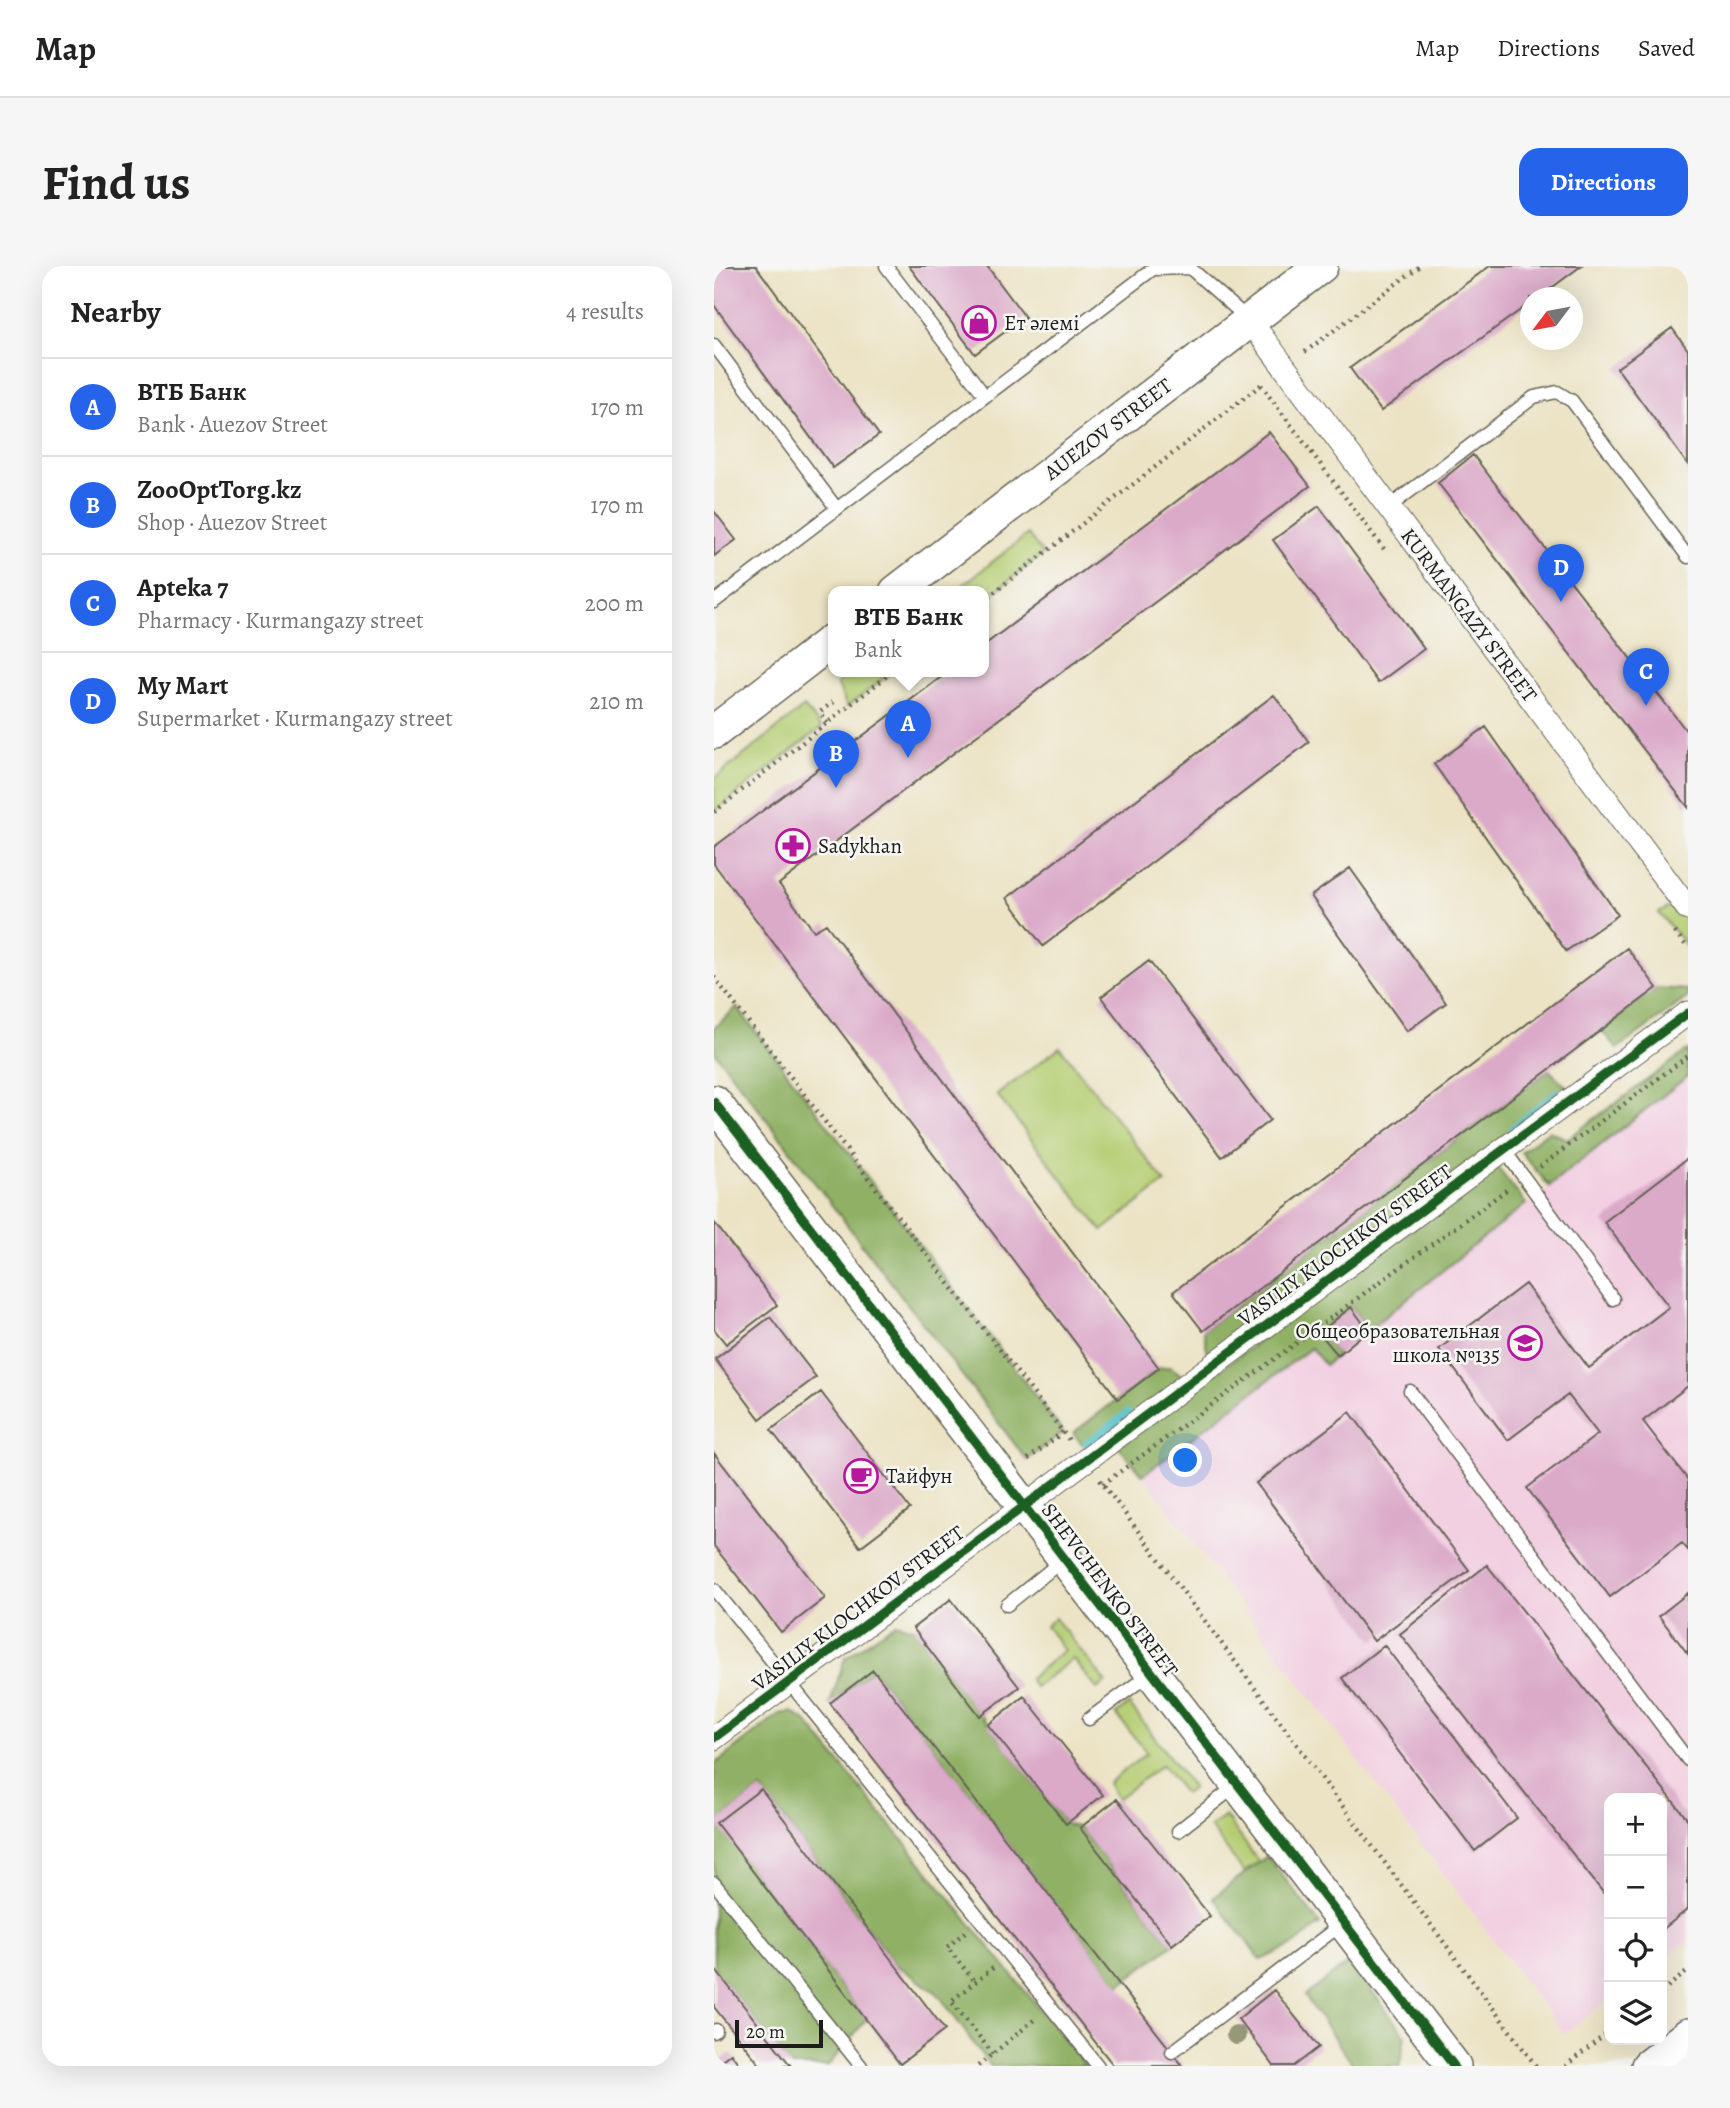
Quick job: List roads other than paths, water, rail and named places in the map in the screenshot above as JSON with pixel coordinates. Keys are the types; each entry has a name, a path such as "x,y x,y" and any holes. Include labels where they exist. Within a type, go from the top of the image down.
{"street":[{"name":"AUEZOV STREET","path":"904,586 1321,266"},
{"name":"KURMANGAZY STREET","path":"1250,321 1688,909"},
{"path":"714,732 828,644"},
{"name":"VASILIY KLOCHKOV STREET","path":"714,1738 1688,1013"},
{"name":"SHEVCHENKO STREET","path":"714,1102 1454,2066"},
{"path":"1648,2066 1688,2035"}],"lane":[{"path":"886,266 985,396"},
{"path":"714,602 1153,269 1189,267 1250,321"},
{"path":"714,345 837,509"},
{"path":"1389,507 1534,397 1557,392 1572,401 1688,558"},
{"path":"1504,1150 1613,1299"},
{"path":"1410,1391 1688,1760"},
{"path":"1007,1605 1064,1559"},
{"path":"714,1589 1098,2066"},
{"path":"1090,1719 1151,1673"},
{"path":"1178,1831 1237,1785"},
{"path":"714,1883 861,2066"},
{"path":"1172,2052 1343,1923"}],"waterway":[{"path":"1513,1129 1558,1093"},
{"path":"1087,1444 1128,1414"}],"place":[{"name":"Ет әлемі","path":"979,323"},
{"name":"My Mart","path":"1561,602"},
{"name":"Apteka 7","path":"1646,706"},
{"name":"ВТБ Банк","path":"908,758"},
{"name":"ZooOptTorg.kz","path":"836,788"},
{"name":"Sadykhan","path":"793,846"},
{"name":"Общеобразовательная школа №135","path":"1525,1343"},
{"name":"Тайфун","path":"861,1476"}]}
